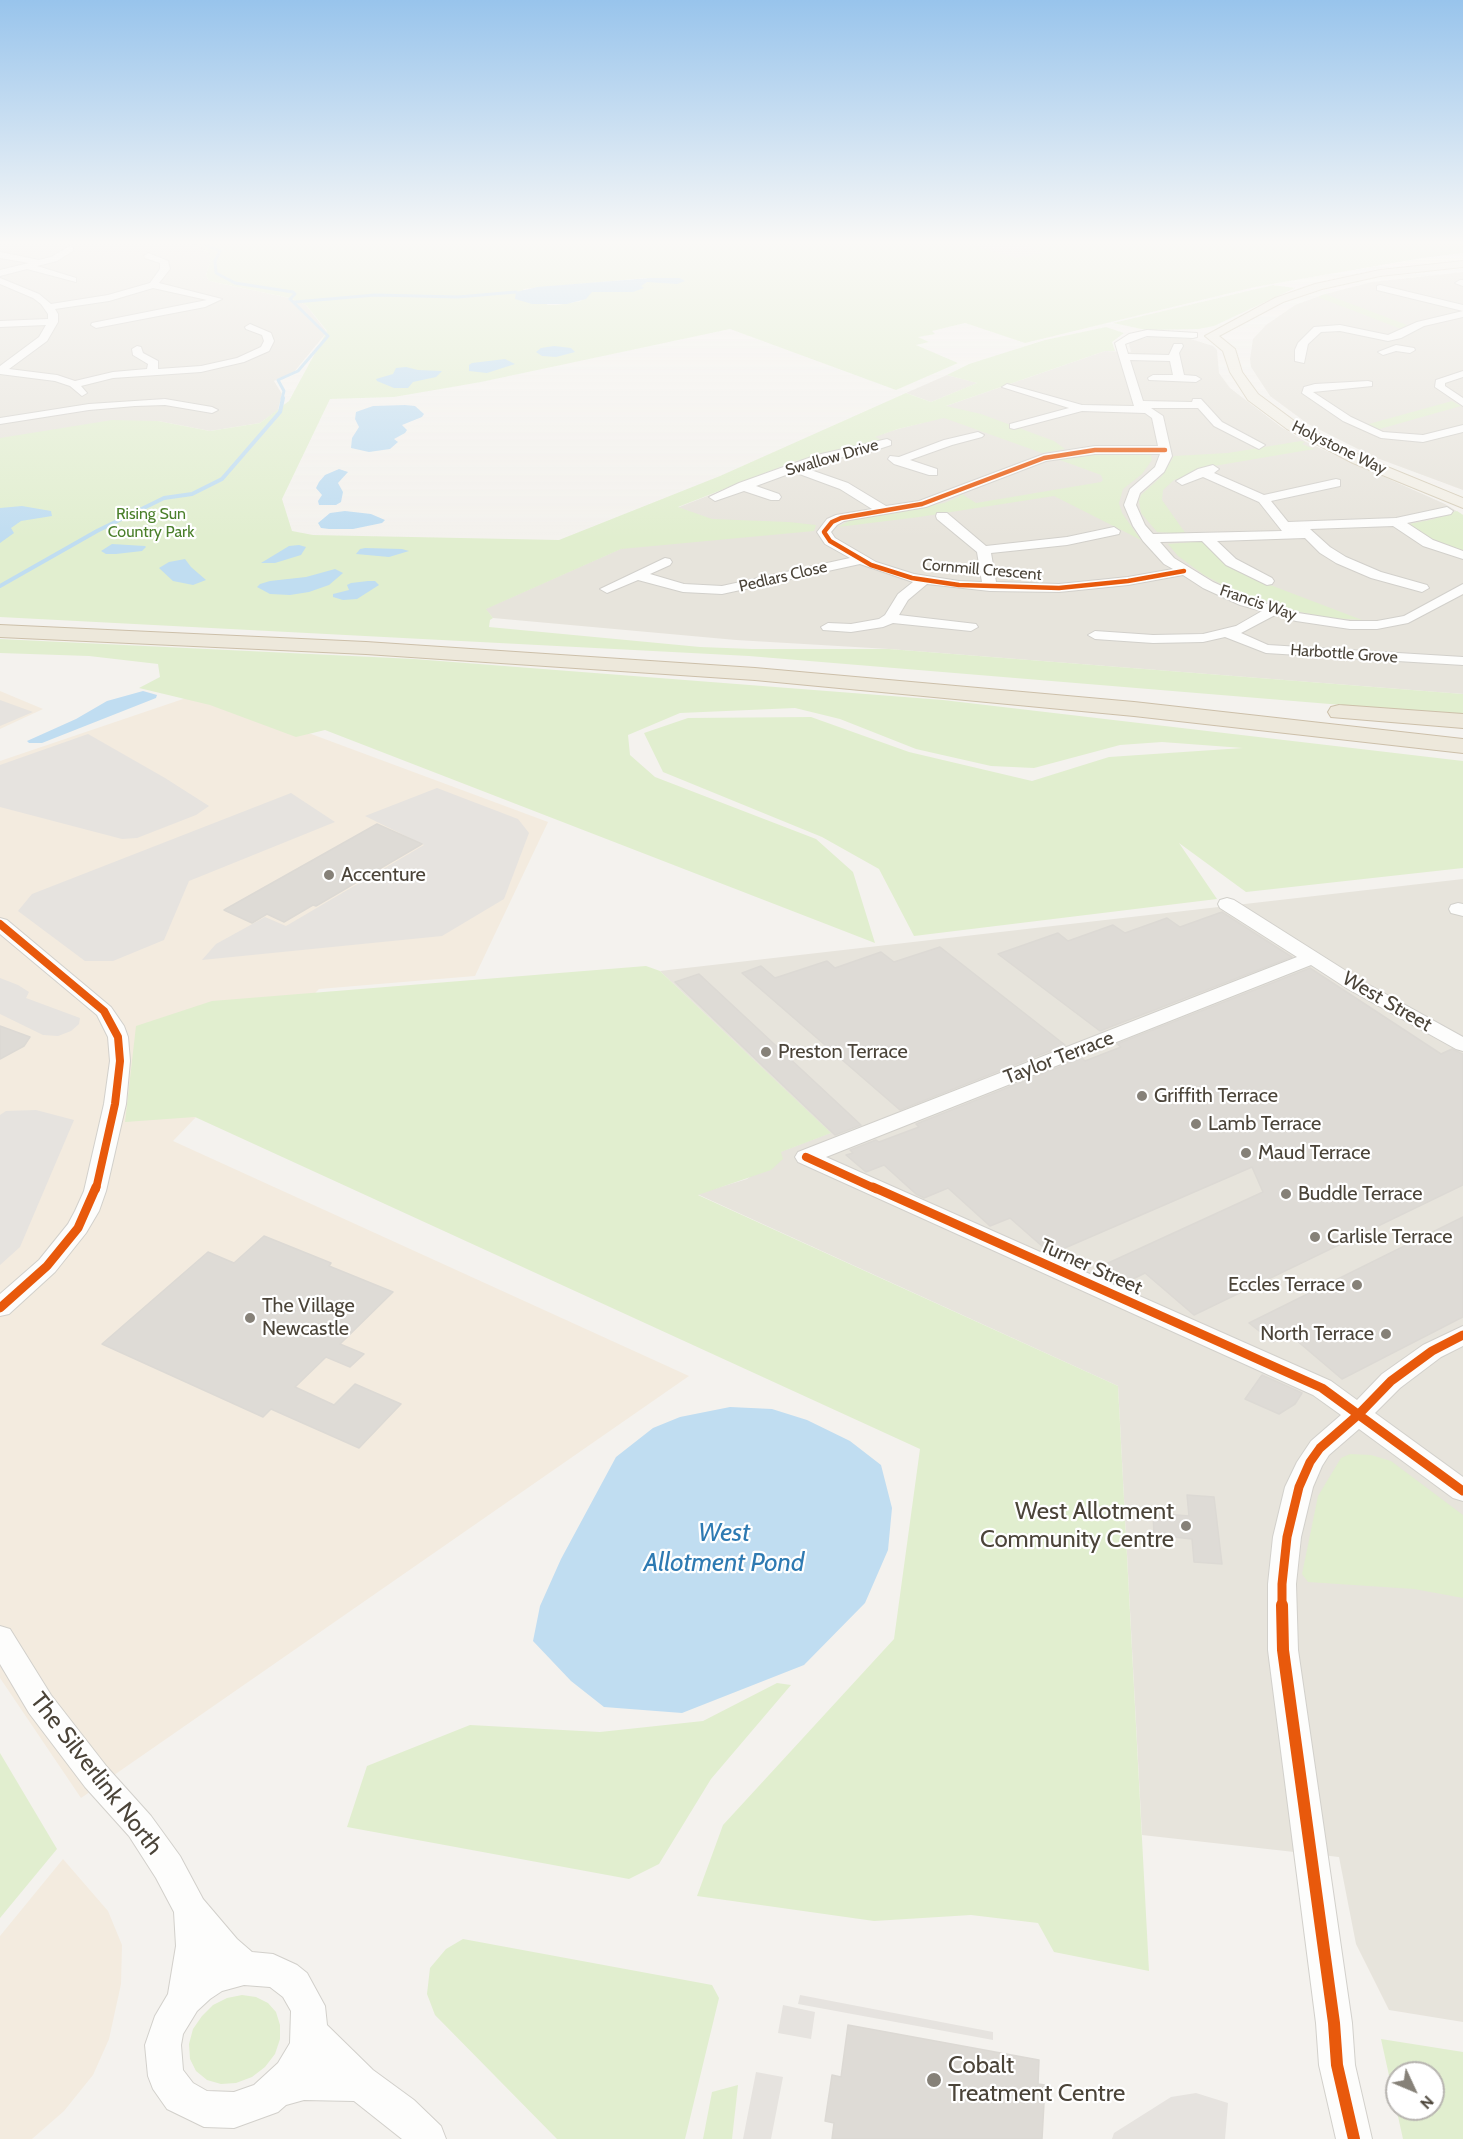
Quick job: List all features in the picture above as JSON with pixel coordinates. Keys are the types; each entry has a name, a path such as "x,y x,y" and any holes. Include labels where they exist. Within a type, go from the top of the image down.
{"highway":[{"path":"0,623 410,640 986,683 1463,735"},
{"path":"0,631 366,648 708,671 1037,699 1463,746"},
{"path":"1213,706 1463,721"},
{"path":"1340,731 1398,745 1463,756"}],"main road":[{"name":"Holystone Way","path":"1211,340 1229,349 1236,372 1253,396 1292,426 1358,460 1463,503"},
{"name":"Holystone Way","path":"1239,340 1239,355 1247,381 1258,395 1275,410 1323,440 1356,456 1463,497"}],"street":[{"path":"0,371 41,340"},
{"path":"74,384 113,375 219,366 265,349 268,340"},
{"path":"1125,340 1120,343 1143,407 1156,416 1165,450"},
{"path":"1179,378 1174,353 1178,345 1196,340"},
{"path":"1303,358 1303,344 1307,340"},
{"path":"1385,340 1396,348"},
{"path":"1383,352 1396,348 1410,350"},
{"path":"137,349 138,355 154,363 152,371"},
{"path":"1126,357 1175,358"},
{"path":"219,366 227,371 226,378"},
{"path":"0,371 46,376 74,384 80,389 89,407"},
{"path":"1462,371 1440,382 1440,387 1463,403"},
{"path":"1153,378 1196,379"},
{"path":"1367,388 1355,385 1315,387 1308,389 1307,393 1356,424 1381,435 1408,439 1436,436 1463,428"},
{"path":"1006,387 1082,408"},
{"path":"0,421 89,407 165,402 212,410"},
{"path":"1015,426 1082,408 1199,403 1218,424 1259,445"},
{"path":"958,426 993,441"},
{"path":"898,461 948,442 978,435"},
{"path":"1436,436 1454,442"},
{"name":"Swallow Drive","path":"715,497 820,458 869,449 887,442"},
{"path":"869,449 933,472"},
{"name":"Cornmill Crescent","path":"1165,450 1119,449 1061,454 1013,468 922,504 841,518 826,526 824,532 830,541 860,560 891,572 924,580 1033,589 1084,587 1185,571"},
{"name":"Francis Way","path":"1165,450 1166,456 1160,469 1130,498 1132,512 1148,538 1169,561 1227,595 1274,611 1327,623 1377,625 1417,616 1460,593"},
{"path":"793,468 844,486 883,510"},
{"path":"1182,481 1207,471 1263,499 1296,530 1370,578 1422,588"},
{"path":"1263,499 1340,485 1313,473"},
{"name":"Swallow Drive","path":"743,486 775,497"},
{"path":"1148,538 1206,537 1396,522 1447,511"},
{"path":"925,519 948,515 983,550 990,587"},
{"path":"1396,522 1428,543 1463,555"},
{"path":"983,550 1120,534 1098,523"},
{"path":"1206,537 1231,562 1267,581"},
{"name":"Pedlars Close","path":"637,575 674,586 706,590 739,588 860,560"},
{"path":"607,589 665,562"},
{"path":"891,618 903,597 924,580"},
{"path":"706,590 707,608"},
{"name":"Harbottle Grove","path":"1095,634 1173,639 1228,633 1252,624 1274,611"},
{"path":"828,626 868,627 891,618 970,627"},
{"name":"Harbottle Grove","path":"1228,633 1266,649 1463,661"},
{"name":"West Street","path":"1227,904 1355,985 1463,1045"},
{"path":"0,924 104,1011 118,1037 120,1061 115,1104 95,1191 87,1211 65,1245 47,1266 0,1308"},
{"name":"Taylor Terrace","path":"806,1157 1312,958"},
{"name":"Turner Street","path":"806,1157 1322,1388 1463,1491"},
{"path":"1354,2139 1337,2066 1334,2023 1283,1650 1281,1584 1287,1537 1299,1486 1310,1462 1320,1448 1359,1414 1391,1381 1432,1351 1463,1335"},
{"name":"The Silverlink North","path":"0,1638 40,1704 96,1777 140,1826 168,1867 191,1910 225,1951 244,1968"},
{"name":"The Silverlink North","path":"185,1999 193,1946 191,1910"},
{"path":"244,1968 273,1971 295,1985 308,2006 310,2033 300,2062 280,2088 265,2099 234,2110 204,2109 180,2096 166,2076 163,2045 167,2028 185,1999 213,1977 244,1968"},
{"path":"310,2033 360,2083 400,2113 428,2139"},
{"path":"280,2088 304,2082 360,2083"}],"shaded area":[{"path":"0,340 321,340 294,372 274,381 282,394 278,410 260,423 210,431 158,421 0,439"},
{"path":"1194,340 1213,346 1217,350 1219,373 1230,388 1281,427 1306,442 1445,504 1463,515 1463,694 889,649 736,640 493,618 485,609 636,542 631,526 796,461 898,429 960,413 943,407 1105,351 1131,352 1129,345 1131,341"},
{"path":"1253,340 1463,340 1463,490 1374,457 1308,424 1270,396 1251,367"},
{"path":"947,375 978,383 931,402 906,393"},
{"path":"0,691 43,709 0,729"},
{"path":"189,697 217,699 548,822 475,976 319,989 173,1141 689,1376 81,1798 0,1678 0,761"},
{"path":"0,700 33,712 0,726"},
{"path":"88,734 209,806 196,815 137,838 122,839 0,807 0,765"},
{"path":"437,788 518,819 529,833 504,899 442,936 202,960 216,944 265,917 286,926 424,845 365,816"},
{"path":"291,793 335,822 189,881 164,940 113,961 85,961 18,911 32,894"},
{"path":"1463,879 1463,2022 1389,2010 1356,1944 1339,1857 1142,1835 1118,1386 697,1194 747,1179 780,1152 830,1133 660,971"},
{"path":"0,978 29,992 26,998 80,1018 79,1024 71,1031 58,1036 43,1035 0,1014"},
{"path":"36,1110 74,1120 20,1247 0,1265 0,1115 6,1111"},
{"path":"63,1859 108,1911 122,1945 121,1984 109,2039 93,2075 64,2111 32,2139 0,2139 0,1936"},
{"path":"800,1995 993,2032 993,2040 798,2004"},
{"path":"783,2005 815,2012 811,2039 778,2033"},
{"path":"756,2072 783,2077 771,2139 743,2139"},
{"path":"1196,2093 1228,2103 1225,2139 1112,2139 1114,2133 1171,2097"}],"green space":[{"name":"Rising Sun Country Park","path":"322,340 679,340 481,382 394,397 330,399 282,499 292,531 313,535 559,540 720,476 906,393 931,402 977,383 947,375 969,364 1046,340 1115,340 1112,342 1115,351 1105,351 946,406 981,414 1054,441 1065,449 1042,453 944,418 898,429 875,437 882,440 872,444 796,461 678,507 712,519 816,525 814,531 621,549 486,609 493,618 490,620 489,627 700,647 889,649 1463,694 1463,715 749,656 0,617 0,438 112,420 158,421 210,431 260,423 289,401"},
{"path":"759,340 924,340 929,342 916,345 958,363 896,390"},
{"path":"1015,340 1038,340 1025,343"},
{"path":"1452,401 1461,406 1376,430 1365,425"},
{"path":"1305,442 1302,444 1314,449 1214,466 1174,480 1163,490 1162,500 1186,534 1157,532 1141,513 1139,501 1141,495 1162,476 1174,456 1228,453"},
{"path":"1145,452 1151,454 1152,460 1142,474 1123,489 1119,503 1122,513 1141,540 1054,496 838,527 852,519 944,503 959,497 960,493 976,503 1101,482 1103,480 1101,475 1057,459 1085,454"},
{"path":"1457,511 1463,515 1463,553 1440,545 1409,524 1435,519 1437,516"},
{"path":"1205,541 1265,583 1362,620 1332,618 1300,612 1234,591 1204,575 1178,556 1168,544"},
{"path":"0,639 414,659 943,700 1463,761 1463,868 1246,892 1179,843 1217,899 914,936 879,869 822,837 663,772 644,733 688,718 811,717 909,752 1032,781 1109,757 1243,748 1162,742 1120,745 1034,768 991,766 916,749 840,719 795,708 680,713 628,735 630,755 655,777 816,839 853,872 875,943 325,730 296,737 210,705 139,688 160,677 158,664 89,656 0,653"},
{"path":"646,966 660,971 831,1133 781,1152 783,1159 771,1170 698,1195 1118,1386 1149,1971 1054,1952 1038,1923 971,1915 874,1921 697,1896 723,1825 894,1639 920,1449 195,1117 125,1122 136,1026 212,1001"},
{"path":"1350,1454 1371,1455 1391,1461 1463,1515 1463,1598 1414,1589 1308,1582 1302,1574 1318,1496 1341,1458"},
{"path":"777,1683 791,1685 711,1779 659,1864 629,1879 347,1827 367,1766 470,1725 600,1732 703,1721"},
{"path":"0,1753 57,1849 0,1918"},
{"path":"463,1939 712,1985 719,1998 685,2139 557,2139 435,2015 427,1994 430,1968 446,1949"},
{"path":"242,1995 256,1997 268,2003 276,2012 280,2025 280,2039 275,2054 265,2067 252,2077 236,2083 221,2084 207,2080 196,2071 190,2059 189,2044 193,2029 213,2005 227,1998"},
{"path":"1381,2039 1463,2052 1463,2139 1403,2139 1399,2121 1445,2121 1445,2061 1386,2061"},
{"path":"738,2085 732,2139 703,2139 712,2092"}],"water":[{"path":"554,346 571,348 575,352 556,357 542,356 536,352 541,348"},
{"path":"505,359 515,364 487,373 469,371 469,365 472,363"},
{"path":"396,368 442,371 436,377 413,382 408,388 394,388 376,379 393,374"},
{"path":"373,406 415,406 424,414 402,425 407,430 394,439 398,442 390,449 369,452 351,448 352,438 359,427 355,419 356,412"},
{"path":"339,469 348,472 338,483 343,492 341,502 336,505 319,505 318,501 322,495 316,488 319,482 325,475"},
{"path":"22,506 51,511 52,516 21,521 11,528 14,533 0,543 0,508"},
{"path":"345,511 371,514 385,520 382,523 353,529 321,528 318,523 330,513"},
{"path":"112,544 146,547 142,551 116,554 106,554 101,551"},
{"path":"289,546 306,547 301,555 275,563 261,563"},
{"path":"360,549 409,551 389,557 356,554"},
{"path":"185,559 206,580 193,585 173,581 159,568 169,562"},
{"path":"335,569 343,573 329,585 309,592 290,595 270,594 257,587 270,581 306,577"},
{"path":"375,581 379,585 357,599 343,600 333,597 333,594 349,590 347,585 351,583"},
{"path":"143,691 157,695 156,698 42,743 27,741 76,719 107,701"},
{"name":"West Allotment Pond","path":"730,1407 772,1409 807,1420 850,1441 881,1465 892,1508 888,1550 865,1603 804,1665 682,1713 604,1707 571,1681 533,1641 540,1606 561,1559 616,1457 653,1428 680,1417"}],"building":[{"name":"Accenture","path":"377,824 422,844 316,906 313,905 284,922 267,914 252,923 224,910"},
{"path":"1222,912 1292,957 1100,1031 998,954 1058,933 1068,941 1113,925 1125,933 1167,918 1180,927"},
{"path":"940,947 1065,1045 900,1110 742,973 761,966 775,978 827,961 835,968 881,952 894,962"},
{"path":"1310,968 1441,1054 1452,1049 1463,1054 1463,1185 1194,1315 1145,1273 1127,1282 1106,1264 1263,1192 1252,1167 1051,1254 1010,1218 990,1226 948,1188 924,1198 916,1194 884,1165 866,1172 846,1155 853,1153 850,1150 919,1127 916,1124 1082,1058 1085,1061 1121,1047 1117,1044"},
{"name":"Preston Terrace","path":"699,974 861,1125 835,1135 675,982"},
{"path":"0,1026 30,1037 24,1046 0,1059"},
{"path":"1463,1217 1463,1317 1342,1379 1289,1334 1273,1342 1249,1323"},
{"name":"The Village Newcastle","path":"264,1236 331,1263 329,1266 393,1292 340,1344 364,1354 350,1367 326,1357 295,1387 334,1405 355,1384 401,1404 359,1448 271,1409 263,1417 102,1344 208,1252 234,1263"},
{"path":"1262,1375 1302,1393 1295,1404 1279,1414 1245,1399"},
{"name":"West Allotment Community Centre","path":"1187,1495 1214,1497 1222,1564 1194,1562 1192,1539 1154,1535 1153,1513 1189,1516"},
{"name":"Cobalt Treatment Centre","path":"848,2025 1039,2060 1038,2084 1045,2085 1042,2139 832,2139 834,2123 825,2121 832,2075 841,2077"}],"waterway":[{"path":"282,399 284,391 278,380 298,371 325,340"},
{"path":"0,586 97,531 164,498 192,494 222,479 280,412 283,398"}],"cycle path":[{"path":"1165,450 1095,450 1044,458 922,504 841,518 832,522 824,532 830,541 871,565 912,578 959,585 1059,588 1128,581 1184,571"},
{"path":"0,924 104,1011 118,1037 120,1061 115,1104 95,1191 87,1211 78,1228 47,1266 0,1308"},
{"path":"806,1157 1322,1388 1463,1491"},
{"path":"1354,2139 1337,2065 1334,2023 1283,1650 1282,1584 1287,1537 1299,1487 1310,1462 1320,1448 1359,1414 1391,1381 1432,1351 1463,1335"}],"place":[{"name":"Accenture","path":"329,875"},
{"name":"Preston Terrace","path":"766,1052"},
{"name":"Griffith Terrace","path":"1142,1096"},
{"name":"Lamb Terrace","path":"1196,1124"},
{"name":"Maud Terrace","path":"1246,1153"},
{"name":"Buddle Terrace","path":"1286,1194"},
{"name":"Carlisle Terrace","path":"1315,1237"},
{"name":"Eccles Terrace","path":"1357,1285"},
{"name":"The Village Newcastle","path":"250,1318"},
{"name":"North Terrace","path":"1386,1334"},
{"name":"West Allotment Community Centre","path":"1186,1526"},
{"name":"Cobalt Treatment Centre","path":"934,2080"}]}
